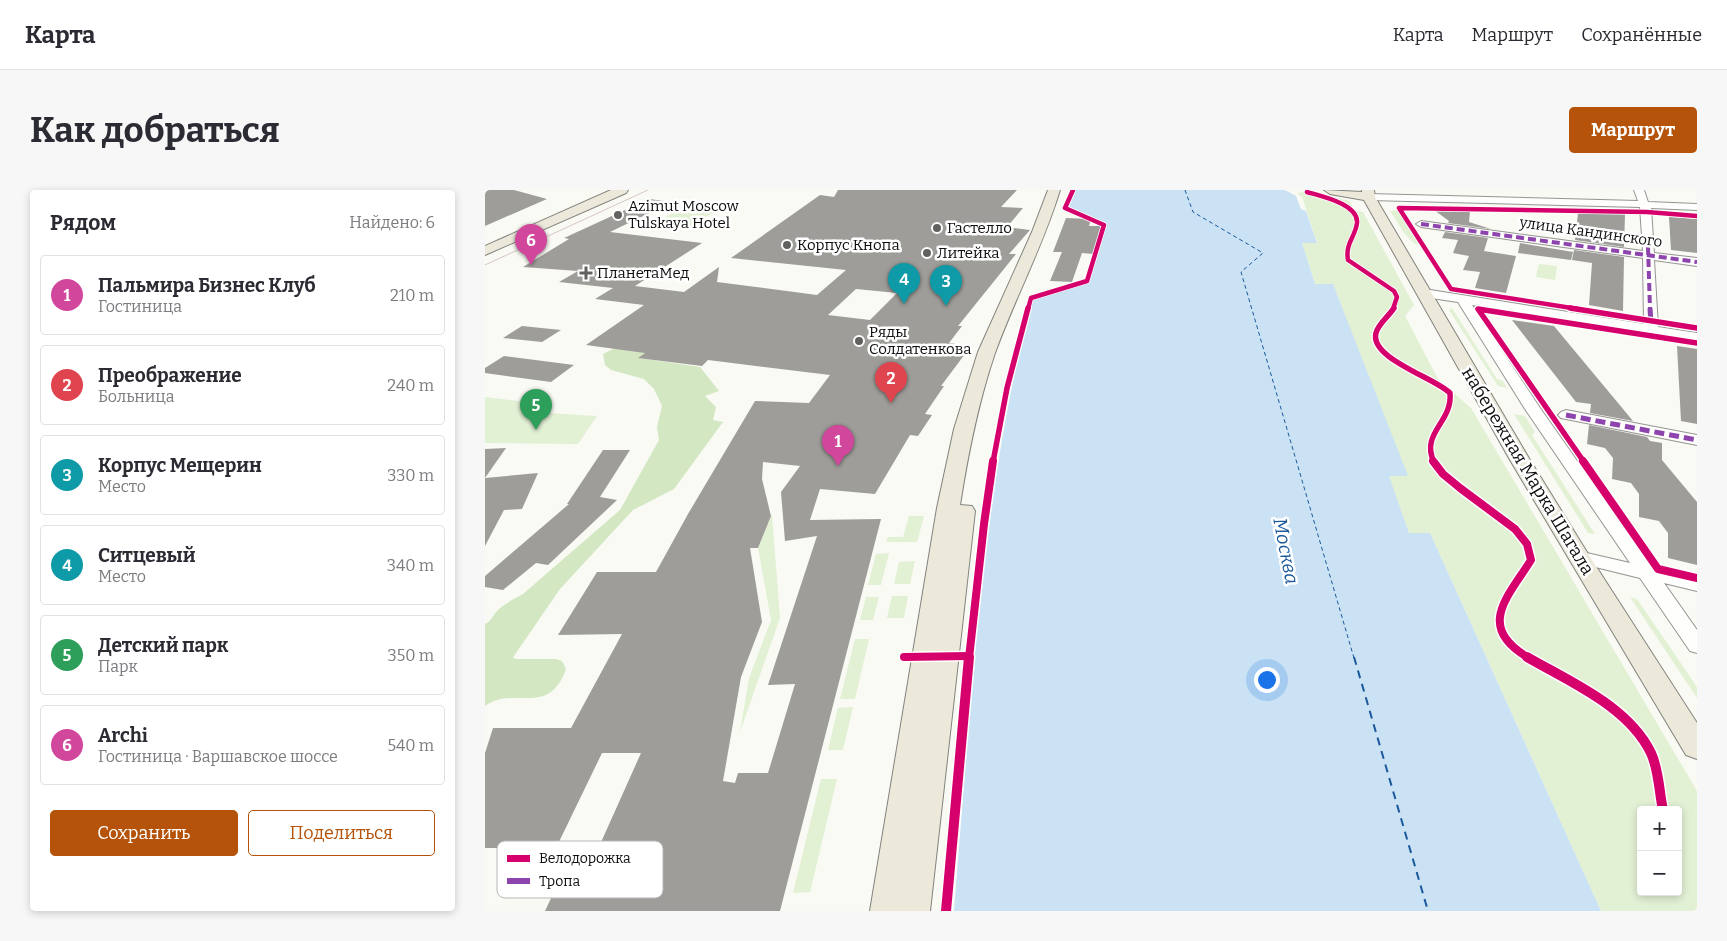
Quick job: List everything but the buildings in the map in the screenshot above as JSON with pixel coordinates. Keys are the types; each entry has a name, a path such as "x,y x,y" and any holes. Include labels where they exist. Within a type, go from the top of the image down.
{"main road":[{"path":"485,240 595,190"},
{"path":"485,251 622,190"},
{"path":"887,911 948,508 960,446 974,392 987,353 1007,301 1031,253 1054,190"},
{"path":"913,911 964,508 987,392 999,353 1055,217 1064,190"},
{"path":"1330,190 1369,193"},
{"name":"набережная Марка Шагала","path":"1369,193 1424,293 1578,557 1697,747"}],"street":[{"path":"1382,190 1643,202 1697,207"},
{"path":"1369,193 1697,203"},
{"path":"1643,202 1649,251 1651,329"},
{"path":"1403,209 1643,202 1697,217"},
{"name":"улица Кандинского","path":"1421,224 1649,251 1697,262"},
{"path":"1424,293 1697,337"},
{"name":"набережная Марка Шагала","path":"1462,299 1533,409 1697,646"},
{"path":"1566,415 1697,440"},
{"path":"1578,557 1697,585"}],"green space":[{"path":"1310,191 1350,201 1354,211 1363,212 1414,305 1405,316 1438,379 1471,408 1697,791 1697,911 1601,911 1430,533 1409,533 1388,475 1407,476 1333,285 1315,284 1302,243 1317,243 1302,197 1297,193"},
{"path":"687,205 720,208 688,228 654,224"},
{"path":"1398,210 1420,244 1415,244 1404,233 1390,211"},
{"path":"1539,264 1557,266 1555,280 1536,277"},
{"path":"1452,308 1497,379 1503,381 1507,388 1498,386 1449,310"},
{"path":"629,315 661,319 657,342 639,358 700,367 719,391 705,396 716,407 713,420 723,422 674,489 633,510 560,589 516,653 513,658 556,659 562,661 566,669 559,684 550,692 540,697 507,698 496,700 485,706 485,624 499,609 523,594 620,510 659,440 657,427 662,406 654,389 644,379 611,370 605,365 603,354 617,347 623,320"},
{"path":"485,397 553,405 547,413 597,416 578,444 485,443"},
{"path":"1514,414 1525,416 1535,432 1532,435 1595,534 1588,533"},
{"path":"772,514 780,618 740,732 749,678 771,620 758,548"},
{"path":"909,516 924,516 917,542 886,542 888,537 903,537"},
{"path":"889,553 881,585 868,585 876,554"},
{"path":"915,561 910,584 894,584 899,562"},
{"path":"892,596 908,596 904,618 887,618"},
{"path":"866,597 879,597 873,620 860,620"},
{"path":"1630,597 1637,599 1697,687 1697,698"},
{"path":"855,639 869,639 855,699 840,699"},
{"path":"853,707 843,750 828,750 838,708"},
{"path":"821,779 837,779 810,892 793,893"}],"water":[{"name":"Москва","path":"1076,190 1285,190 1296,196 1301,209 1306,211 1317,243 1302,243 1315,284 1333,284 1408,476 1389,476 1409,533 1430,533 1601,911 954,911 980,603 1000,450 1014,374 1032,299 1089,283 1107,224 1069,207"}],"ferry route":[{"path":"1185,190 1193,212 1263,253 1241,272 1354,658"},
{"path":"1354,657 1428,911"}],"tram line":[{"path":"485,265 648,190"}],"marked path":[{"path":"1421,224 1697,262"},
{"path":"1648,247 1651,324"},
{"path":"1566,415 1697,440"}],"cycle path":[{"path":"946,911 978,569 990,478 1007,388 1031,298 1087,281 1104,225 1065,208 1073,190"},
{"path":"1307,192 1338,202 1352,211 1356,216 1357,223 1346,250 1348,260 1387,285 1394,291 1397,297 1394,308 1376,332 1375,341 1379,349 1386,356 1436,382 1450,393 1450,408 1431,440 1432,460 1443,474 1515,529 1527,544 1531,560 1501,606 1499,617 1501,628 1507,639 1520,653 1594,696 1629,723 1642,738 1651,754 1657,774 1662,806"},
{"path":"1697,216 1647,212 1399,208 1451,289 1697,328"},
{"path":"1697,343 1478,309 1658,569 1697,578"},
{"path":"904,657 969,656"}],"place":[{"name":"Azimut Moscow Tulskaya Hotel","path":"618,215"},
{"name":"Гастелло","path":"937,228"},
{"name":"Корпус Кнопа","path":"787,245"},
{"name":"Литейка","path":"927,253"},
{"name":"Archi","path":"531,265"},
{"name":"ПланетаМед","path":"586,273"},
{"name":"Ситцевый","path":"904,304"},
{"name":"Корпус Мещерин","path":"946,306"},
{"name":"Ряды Солдатенкова","path":"859,341"},
{"name":"Преображение","path":"891,403"},
{"name":"Детский парк","path":"536,430"},
{"name":"Пальмира Бизнес Клуб","path":"838,466"}]}
